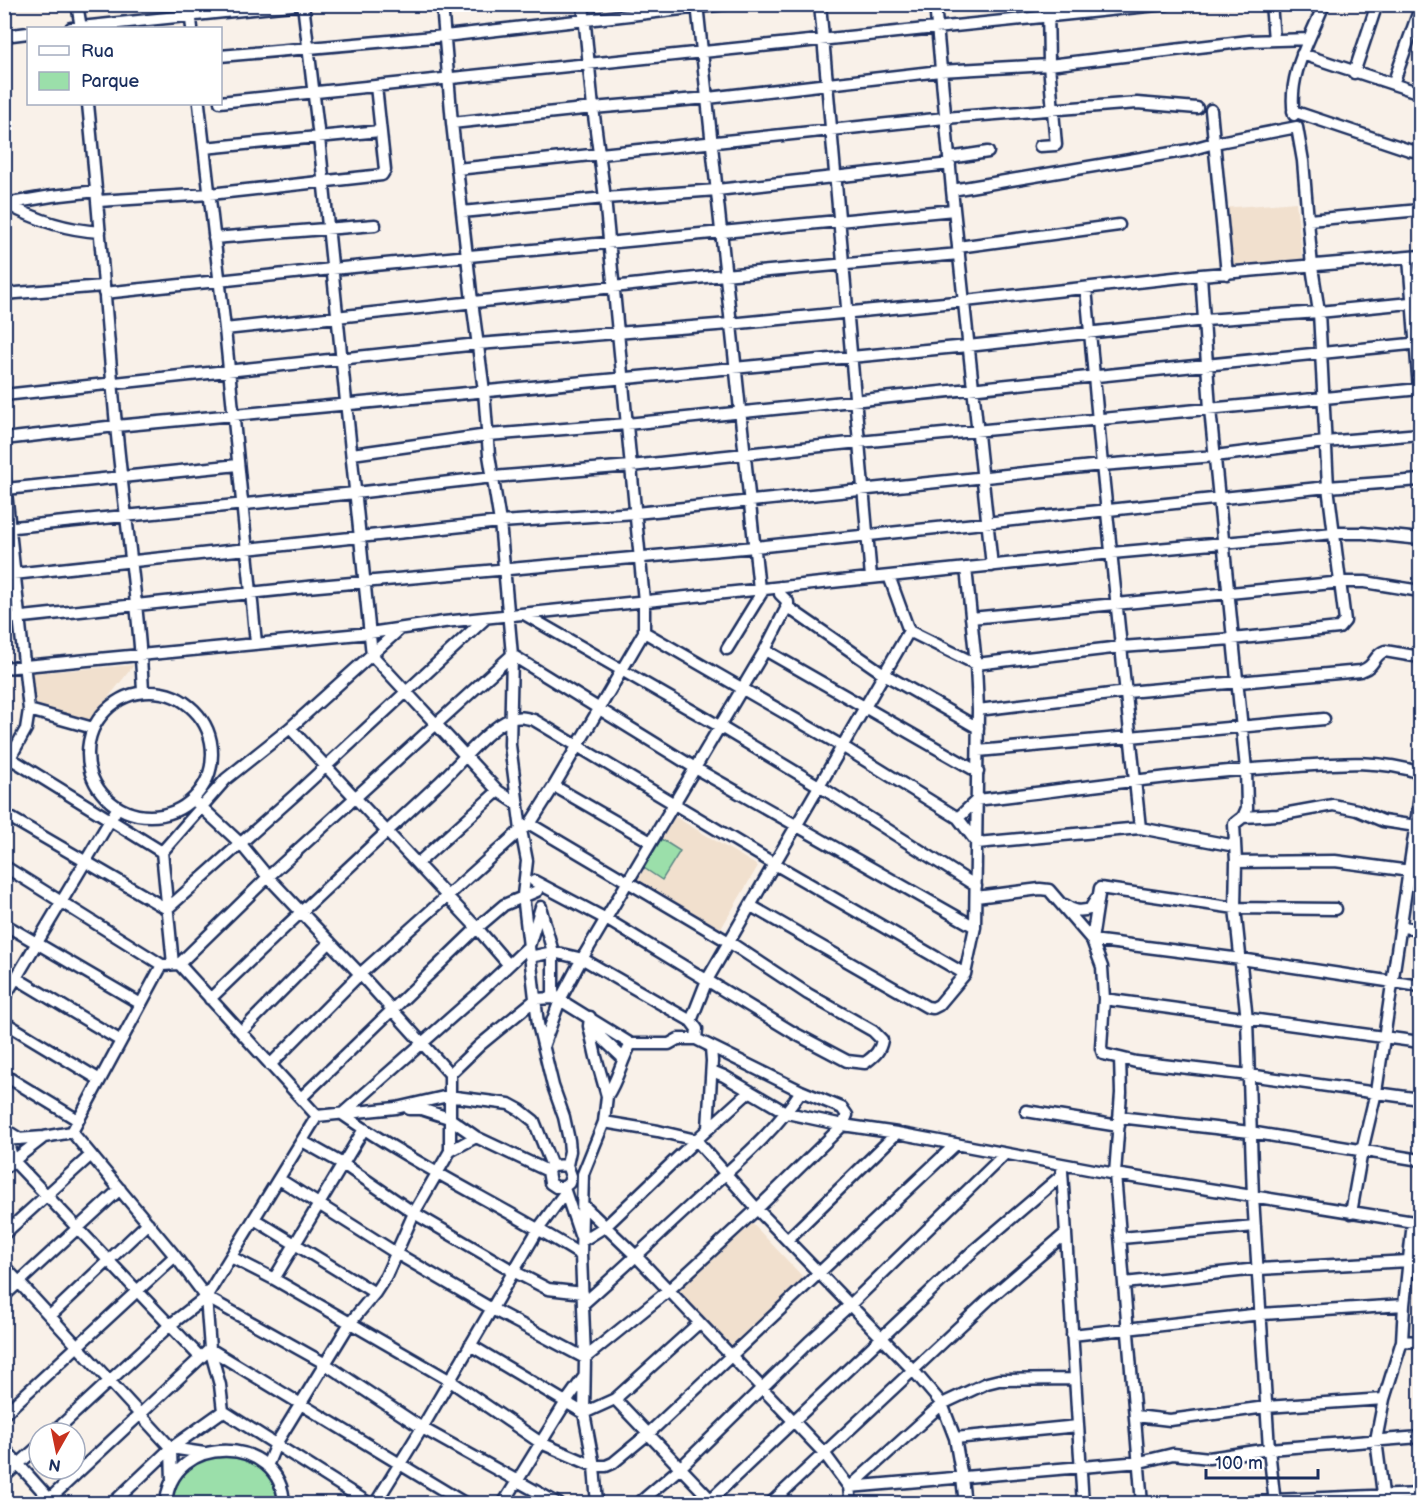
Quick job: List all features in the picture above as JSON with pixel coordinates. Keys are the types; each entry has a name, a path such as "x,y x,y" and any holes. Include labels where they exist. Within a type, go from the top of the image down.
{"street":[{"path":"77,4 77,27"},
{"path":"189,4 192,27"},
{"path":"86,27 302,4 319,138 372,655 498,791 518,804"},
{"path":"375,1503 422,1428 538,1228 569,1183 571,1176 567,1164 570,1151 569,1140 538,1024 530,952 524,895 527,861 525,827 518,804 510,745 512,655 500,522 457,169 442,4"},
{"path":"270,1065 360,975 525,827 554,786 644,632 644,601 636,513 583,4"},
{"path":"222,56 445,36 726,4"},
{"path":"820,4 871,577"},
{"path":"935,4 981,477 992,566"},
{"path":"1040,146 1056,145 1049,65 1048,4"},
{"path":"222,102 1167,4"},
{"path":"1271,4 1274,39"},
{"path":"889,576 909,631 976,664 1121,646 1232,639 1339,628 1345,621 1325,442 1323,353 1319,312 1312,267 1303,161 1293,111 1292,92 1302,54 1324,4"},
{"path":"1354,73 1377,4"},
{"path":"697,6 713,142 729,324 761,589 727,649"},
{"path":"1394,84 1420,8"},
{"path":"4,36 27,33"},
{"path":"452,123 708,98 940,71 1049,65 1274,39 1310,39"},
{"path":"1302,54 1420,93"},
{"path":"6,204 52,196 210,194 382,175 385,170 376,86"},
{"path":"457,169 830,128 1053,109 1137,103 1197,108"},
{"path":"88,105 98,196 103,289 137,605 143,692"},
{"path":"199,105 225,329 256,644"},
{"path":"1211,110 1227,273"},
{"path":"1293,111 1409,150 1415,151 1420,148"},
{"path":"952,190 1189,150 1296,127"},
{"path":"204,148 380,131"},
{"path":"462,212 717,190 949,161 988,152"},
{"path":"6,204 56,224 78,230 100,232"},
{"path":"4,294 219,282 332,269 954,210"},
{"path":"1309,220 1420,210"},
{"path":"214,238 327,227 375,225"},
{"path":"225,329 337,315 724,275 844,266 1119,225"},
{"path":"4,395 478,344 729,324 1201,275 1420,256"},
{"path":"8,528 493,477 631,466 1420,389 1416,302 1409,258"},
{"path":"1201,275 1210,409 1246,769 1248,808 1243,817 1234,824 1235,908 1247,1020 1253,1197 1269,1449 1275,1502"},
{"path":"1086,288 1140,828"},
{"path":"4,439 116,426 851,355 968,346 1204,320 1416,302"},
{"path":"351,454 488,435 627,424 973,390 1418,343"},
{"path":"10,575 500,522 636,513 1420,434"},
{"path":"6,489 238,465"},
{"path":"4,473 10,575 20,618 30,710 26,729 8,757 4,769"},
{"path":"4,619 366,582 640,559 1220,498 1420,480"},
{"path":"4,668 370,633 486,618 1112,553 1334,533 1363,533 1420,539"},
{"path":"751,906 927,1007 933,1008 939,1005 965,974 975,927 978,772 976,664 966,568"},
{"path":"971,618 1340,582 1365,582 1420,591"},
{"path":"556,999 583,959 765,650 788,602 780,594 780,587"},
{"path":"786,606 884,674 978,728"},
{"path":"524,614 819,786 976,892 1049,890 1067,906 1083,911 1090,909 1095,903 1100,888"},
{"path":"167,909 486,618"},
{"path":"171,965 162,852 197,803 212,766 212,747 207,728 196,711 181,699 163,692 143,692 124,697 108,707 93,728 88,759 93,778 103,795 118,807 133,813 156,815 179,809 197,803 290,728 400,629"},
{"path":"691,1021 706,980 909,631"},
{"path":"644,632 842,746 958,818 977,843"},
{"path":"765,650 978,772"},
{"path":"978,710 1126,692 1361,671 1372,666 1378,656 1385,651 1420,657"},
{"path":"512,655 695,768 975,927"},
{"path":"72,1132 141,1004 171,965 512,655"},
{"path":"30,710 93,728"},
{"path":"210,999 300,911 387,832 491,732 511,719 524,717 534,720 674,805 965,974"},
{"path":"978,751 1324,719"},
{"path":"290,728 508,964"},
{"path":"8,757 162,852"},
{"path":"958,818 977,800 1246,769 1382,764 1420,772"},
{"path":"554,786 651,842"},
{"path":"417,864 498,791"},
{"path":"1351,1213 1376,1092 1417,831 1420,796"},
{"path":"197,803 240,843 268,877 450,1074"},
{"path":"1243,817 1278,815 1333,805 1357,810 1417,831"},
{"path":"4,998 118,807"},
{"path":"4,814 167,909"},
{"path":"525,827 729,942 808,994 878,1035 882,1040 881,1047 877,1054 865,1063 847,1061 794,1033 606,919 535,886"},
{"path":"977,843 1140,828 1235,846"},
{"path":"527,861 553,952 556,999 544,1045"},
{"path":"1236,862 1335,861 1410,871"},
{"path":"4,866 171,965 210,999 317,1116"},
{"path":"301,1098 477,928 504,905 524,895 535,886"},
{"path":"1407,886 1420,888"},
{"path":"1100,888 1235,908 1336,909"},
{"path":"1092,940 1100,888"},
{"path":"1054,893 1092,940 1102,967 1104,999 1101,1048 1103,1053 1136,1062 1420,1099"},
{"path":"530,952 541,907"},
{"path":"4,924 141,1004"},
{"path":"1402,927 1420,929"},
{"path":"1092,940 1241,959 1420,986"},
{"path":"241,1032 330,942"},
{"path":"1102,967 1111,944"},
{"path":"342,1114 480,992 508,964 530,952 553,952 583,959 691,1021 697,1029 696,1039"},
{"path":"16,978 121,1041"},
{"path":"267,1466 276,1444 324,1363 350,1323 386,1276 414,1213 450,1151 448,1096 450,1074 480,1045 536,999 556,999 589,1022 631,1044 669,1044 678,1039 696,1039 846,1111 847,1115 843,1125 757,1209 668,1291 585,1358"},
{"path":"1104,999 1420,1042"},
{"path":"589,1022 623,1058"},
{"path":"589,1022 607,1096 604,1122 583,1174 581,1255 585,1358 584,1413 594,1466 597,1503"},
{"path":"4,1023 100,1080"},
{"path":"607,1096 631,1044"},
{"path":"708,1128 712,1071 711,1047"},
{"path":"1120,1058 1115,1174 1142,1503"},
{"path":"712,1071 788,1113 843,1125 897,1132 1005,1154 1062,1170 1115,1174 1417,1223 1409,1261 1402,1341 1384,1399 1376,1440 1383,1494"},
{"path":"4,1075 78,1120"},
{"path":"582,1241 606,1226 750,1091"},
{"path":"583,1298 637,1257 788,1113 801,1091"},
{"path":"317,1116 396,1108 448,1096 509,1104 534,1121 550,1168 549,1183 564,1191 582,1241"},
{"path":"396,1108 421,1109 449,1118 476,1137 550,1168 567,1164"},
{"path":"1026,1111 1119,1122 1250,1132 1420,1160"},
{"path":"342,1114 438,1173 538,1228 581,1255"},
{"path":"66,1421 170,1325 206,1298 317,1116"},
{"path":"604,1122 696,1140 757,1209 913,1370 942,1404 955,1438 965,1503"},
{"path":"274,1279 364,1129"},
{"path":"72,1132 20,1139 5,1136 13,1160 200,1357"},
{"path":"72,1132 175,1256 206,1298 324,1363 422,1428 559,1503"},
{"path":"788,1240 897,1132"},
{"path":"4,1168 44,1137"},
{"path":"450,1151 476,1137"},
{"path":"302,1141 343,1164 414,1213 514,1272 548,1289 583,1298"},
{"path":"231,1257 274,1279 449,1380 541,1443 594,1466 606,1466 613,1463 648,1434 956,1144"},
{"path":"638,1503 680,1468 1005,1154"},
{"path":"4,1234 91,1155"},
{"path":"1062,1170 1083,1503"},
{"path":"615,1399 710,1502 972,1252 1062,1170"},
{"path":"279,1179 396,1253 492,1309 585,1358"},
{"path":"4,1296 120,1189"},
{"path":"584,1206 637,1257 824,1454 849,1487 851,1503"},
{"path":"254,1219 375,1293"},
{"path":"50,1316 108,1258 148,1223"},
{"path":"1121,1238 1255,1226"},
{"path":"770,1503 913,1370 1066,1233"},
{"path":"4,1414 175,1256"},
{"path":"1124,1283 1258,1269 1409,1261"},
{"path":"4,1266 171,1448 204,1453"},
{"path":"206,1298 210,1349 220,1385 223,1411"},
{"path":"1072,1335 1261,1314 1404,1305"},
{"path":"584,1413 615,1399 699,1323"},
{"path":"1402,1341 1420,1342"},
{"path":"470,1345 584,1413"},
{"path":"4,1448 49,1502 210,1349"},
{"path":"210,1349 466,1503"},
{"path":"503,1503 584,1377"},
{"path":"849,1487 942,1404 987,1383 999,1380 1075,1379"},
{"path":"1136,1416 1170,1420 1266,1407 1384,1399"},
{"path":"223,1411 370,1503"},
{"path":"112,1503 171,1448 223,1411"},
{"path":"955,1438 1078,1426"},
{"path":"849,1487 1140,1462 1173,1454 1209,1458 1269,1449 1420,1437"},
{"path":"166,1503 172,1482 171,1448"},
{"path":"172,1482 191,1460 204,1453 221,1449 237,1450 253,1456 267,1466 278,1480 284,1503"},
{"path":"4,1477 27,1457"},
{"path":"1235,1503 1383,1494 1397,1499 1420,1494"}],"shaded area":[{"path":"1296,202 1303,263 1228,270 1222,208"},
{"path":"134,665 82,731 34,714 31,673"},
{"path":"672,815 758,866 719,932 632,882"},
{"path":"751,1222 804,1278 730,1348 676,1292"}],"green space":[{"path":"661,839 680,851 662,880 644,868"},
{"path":"217,1455 240,1458 259,1466 272,1481 280,1504 170,1504 176,1485 186,1472 199,1462"}]}
